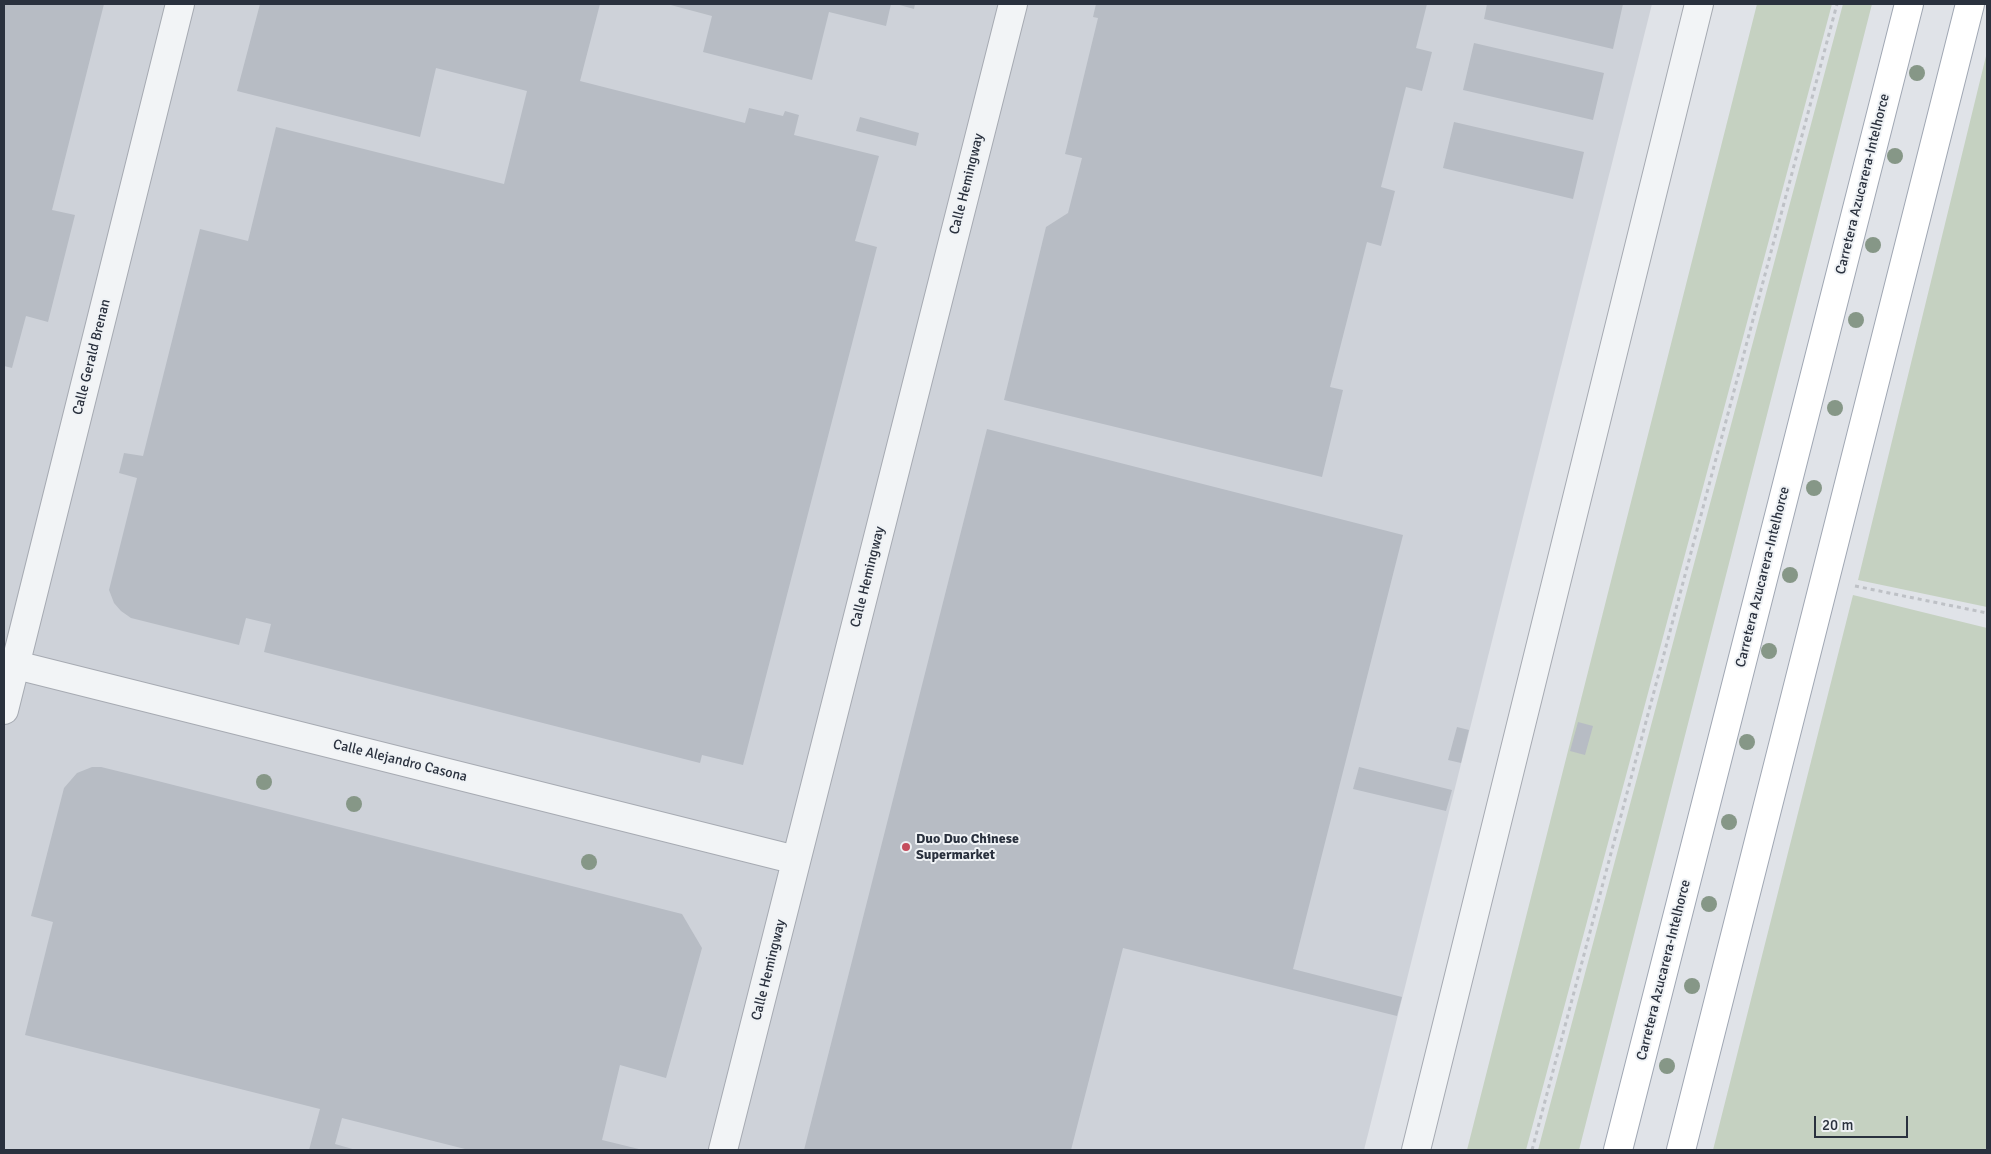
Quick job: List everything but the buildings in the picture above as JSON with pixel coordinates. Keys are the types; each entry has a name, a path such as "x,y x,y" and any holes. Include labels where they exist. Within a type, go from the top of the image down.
{"main road":[{"name":"Carretera Azucarera-Intelhorce","path":"1618,1150 1909,4"},
{"path":"1681,1150 1970,4"}],"street":[{"name":"Calle Gerald Brenan","path":"4,710 9,664 180,4"},
{"name":"Calle Hemingway","path":"723,1150 1013,4"},
{"path":"1416,1150 1699,4"},
{"name":"Calle Alejandro Casona","path":"9,664 796,860"}],"path":[{"path":"1532,1150 1837,4"},
{"path":"1825,578 1987,613"}],"shaded area":[{"path":"4,4 1652,4 1364,1150 4,1150"}],"green space":[{"path":"1757,4 1832,4 1526,1150 1467,1150"},
{"path":"1843,4 1872,4 1579,1150 1538,1150"},
{"path":"1987,52 1987,607 1858,580"},
{"path":"1853,595 1987,628 1987,1150 1713,1150"}],"place":[{"name":"Duo Duo Chinese Supermarket","path":"906,847"}]}
